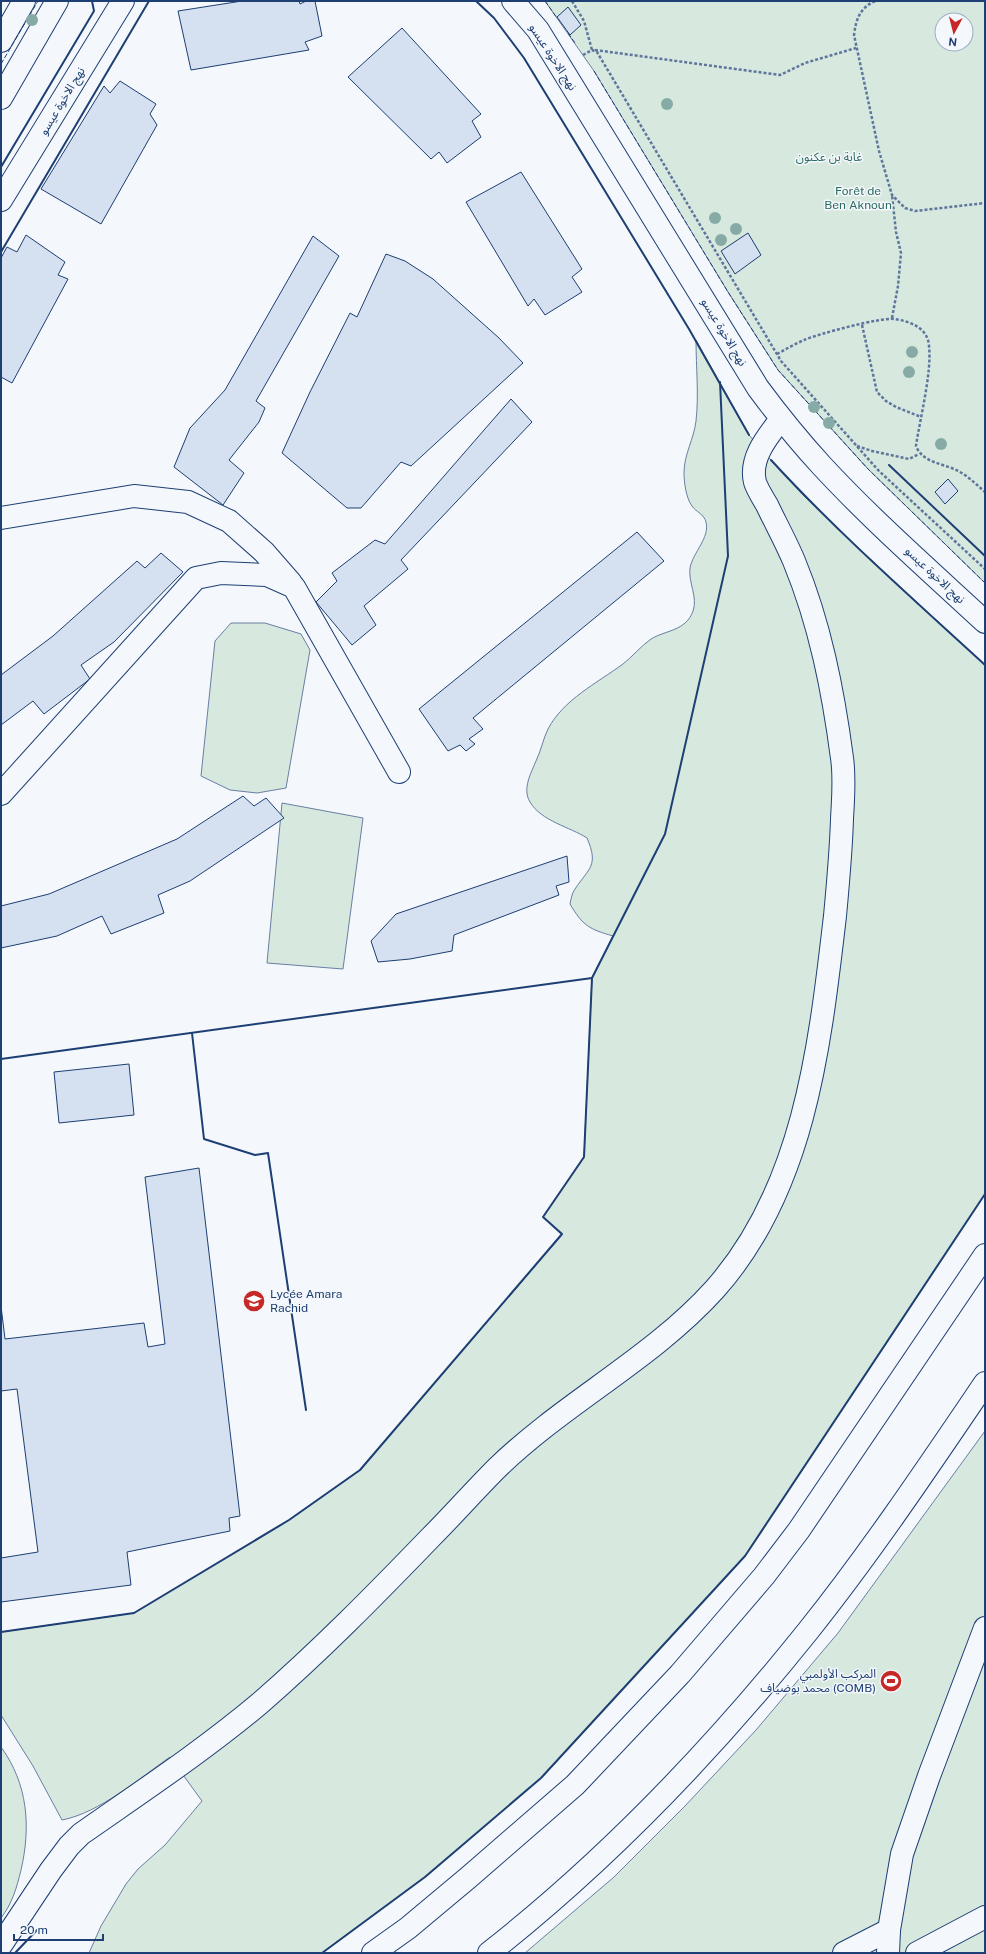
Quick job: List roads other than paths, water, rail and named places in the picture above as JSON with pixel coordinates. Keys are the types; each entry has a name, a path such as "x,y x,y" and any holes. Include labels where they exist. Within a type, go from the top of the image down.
{"main road":[{"path":"1,41 24,1"},
{"path":"1,98 57,1"},
{"name":"نهج الاخوة عيسو","path":"513,1 538,30 758,388 781,419 851,497 985,622"},
{"name":"نهج الاخوة عيسو","path":"1,200 118,3"},
{"path":"1,1945 51,1870 69,1846 81,1834 214,1741 259,1703 304,1663 429,1540 508,1457 535,1435 654,1347 676,1328 713,1291 730,1271 763,1218 788,1160 811,1079 827,981 840,874 843,805 843,764 821,637 793,558 755,482 760,447 781,419"},
{"path":"1,518 134,496 188,502 228,521 264,552 294,587 399,772"},
{"path":"1,794 196,578 221,573 267,575 294,587"},
{"path":"373,1953 408,1928 575,1785 680,1674 764,1576 799,1530 985,1255"},
{"path":"489,1953 563,1891 616,1842 720,1733 768,1679 847,1579 985,1383"},
{"path":"888,1953 889,1930 902,1854 929,1776 979,1659 985,1628"},
{"path":"918,1953 985,1917"},
{"path":"844,1953 889,1930"}],"place":[{"name":"Lycée Amara Rachid","path":"254,1301"},
{"name":"المركب الأولمبي محمد بوضياف (COMB)","path":"891,1681"}],"park label":[{"name":"غابة بن عكنون","path":"829,157"},
{"name":"Forêt de Ben Aknoun","path":"858,198"}]}
